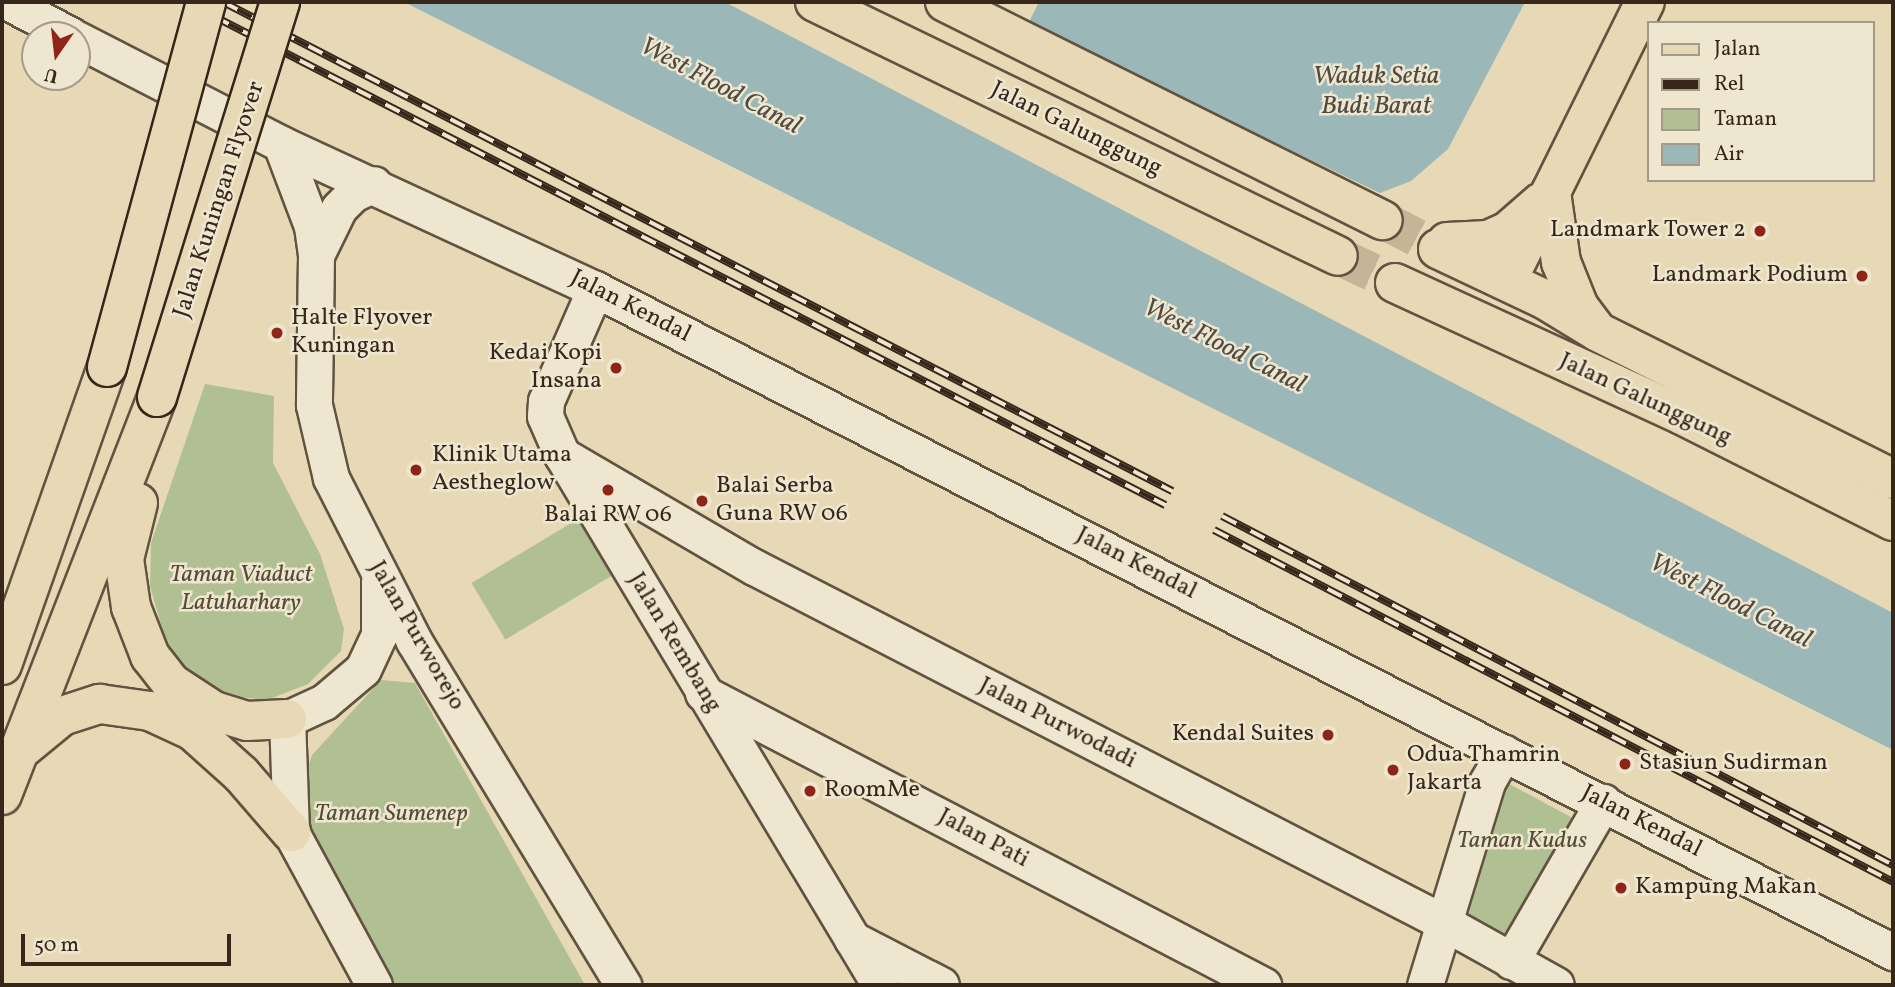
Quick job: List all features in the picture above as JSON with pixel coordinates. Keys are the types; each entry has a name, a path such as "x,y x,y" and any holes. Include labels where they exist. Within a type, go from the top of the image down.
{"main road":[{"path":"2,665 107,367 206,2"},
{"name":"Jalan Kuningan Flyover","path":"155,404 280,2"},
{"name":"Jalan Galunggung","path":"815,2 1338,256"},
{"path":"945,2 1383,220"},
{"path":"1507,281 1645,2"},
{"path":"1551,192 1560,262 1580,307 1598,332"},
{"name":"Jalan Galunggung","path":"1551,192 1508,231 1488,240 1442,246 1598,332 1893,479"},
{"name":"Jalan Galunggung","path":"1395,283 1682,415 1893,520"},
{"path":"155,404 148,471 124,559 137,629 171,683 214,711 247,721 287,719"},
{"path":"2,795 14,756 155,404"},
{"path":"14,756 62,716 100,704 150,711 192,730 241,774 290,832"}],"street":[{"path":"8,2 44,21"},
{"name":"Jalan Kendal","path":"91,46 281,144 374,184 595,289 1893,952"},
{"name":"Jalan Purworejo","path":"281,144 305,202 316,255 314,405 324,459 377,570 382,607 393,632 623,985"},
{"name":"Jalan Purworejo","path":"316,255 339,208 353,194 374,184"},
{"name":"Jalan Rembang","path":"595,289 547,401 545,416 562,455 880,985"},
{"name":"Jalan Purwodadi","path":"562,455 754,567 1443,922 1556,985"},
{"path":"374,985 290,832 287,719 324,702 363,668 393,632"},
{"name":"Jalan Pati","path":"703,693 1263,985"},
{"path":"1425,985 1488,782 1504,752"},
{"path":"1511,961 1602,802"},
{"path":"852,939 941,985"}],"green space":[{"name":"Taman Viaduct Latuharhary","path":"205,384 274,396 273,463 320,554 344,629 341,651 308,684 267,700 219,695 183,669 166,642 150,586 151,543"},
{"path":"588,513 622,570 505,640 471,583"},
{"name":"Taman Sumenep","path":"381,680 415,683 585,985 393,985 307,842 299,794 312,755"},
{"name":"Taman Kudus","path":"1502,780 1580,822 1511,949 1455,919"}],"water":[{"name":"West Flood Canal","path":"404,2 725,2 1893,613 1893,750"},
{"name":"Waduk Setia Budi Barat","path":"1039,2 1525,2 1448,149 1411,181 1380,193 1028,24"}],"tunnel":[{"path":"1383,220 1438,249"},
{"path":"1338,256 1395,283"}],"railway":[{"path":"186,2 1165,505"},
{"path":"223,2 1172,491"},
{"path":"1222,516 1893,865"},
{"path":"1214,530 1893,882"}],"place":[{"name":"Landmark Tower 2","path":"1760,231"},
{"name":"Landmark Podium","path":"1862,276"},
{"name":"Halte Flyover Kuningan","path":"277,333"},
{"name":"Kedai Kopi Insana","path":"616,368"},
{"name":"Klinik Utama Aestheglow","path":"416,470"},
{"name":"Balai RW 06","path":"608,490"},
{"name":"Balai Serba Guna RW 06","path":"702,501"},
{"name":"Kendal Suites","path":"1328,735"},
{"name":"Stasiun Sudirman","path":"1625,764"},
{"name":"Odua Thamrin Jakarta","path":"1393,770"},
{"name":"RoomMe","path":"810,791"},
{"name":"Kampung Makan","path":"1621,888"}]}
